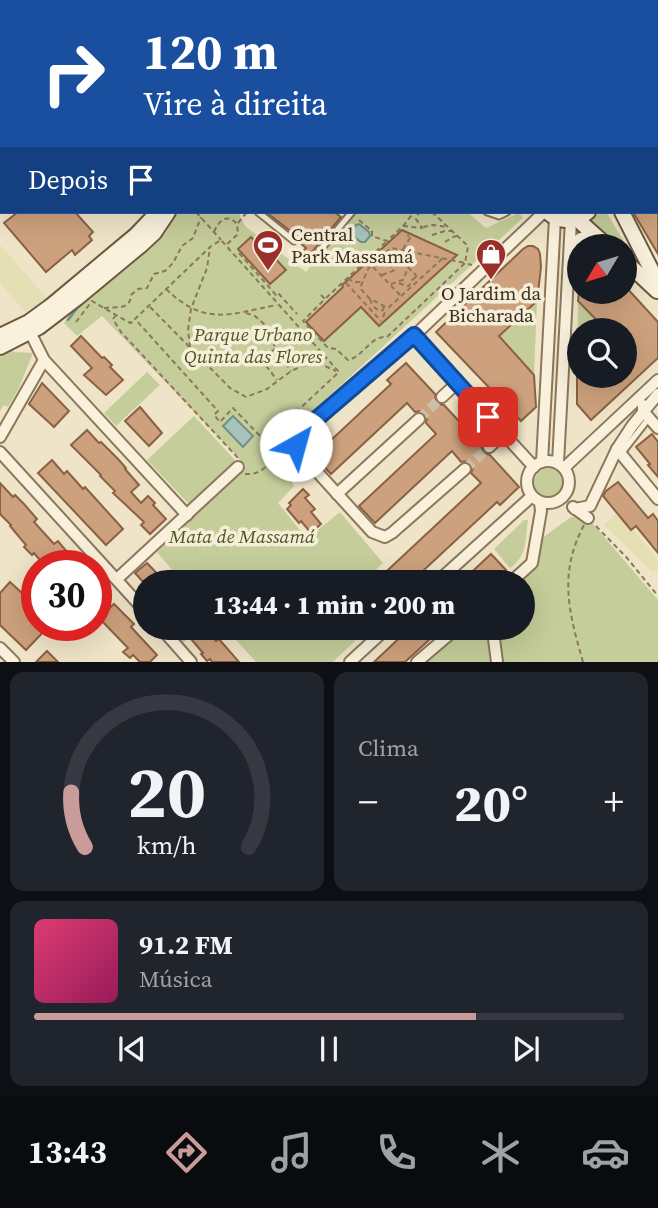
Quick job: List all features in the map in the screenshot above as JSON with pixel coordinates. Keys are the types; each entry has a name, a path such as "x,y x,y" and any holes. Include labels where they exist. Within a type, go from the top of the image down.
{"street":[{"path":"0,335 29,322 51,306 136,235 156,214"},
{"path":"0,347 30,332 55,315 141,245 154,233 167,214"},
{"path":"538,465 549,214"},
{"path":"465,469 385,537 372,532 337,494 300,453 296,439 549,214 579,217 595,234"},
{"path":"623,214 658,283"},
{"path":"574,234 579,217"},
{"path":"637,272 658,292"},
{"path":"561,466 568,304"},
{"path":"30,332 44,360 187,515"},
{"path":"414,335 503,434 538,465"},
{"path":"0,437 44,360"},
{"path":"561,466 658,380"},
{"path":"442,397 457,383"},
{"path":"575,509 590,506 619,451 658,394"},
{"path":"641,397 646,415 658,428"},
{"path":"337,494 419,419"},
{"path":"489,447 503,434"},
{"path":"619,451 658,499"},
{"path":"0,453 133,597"},
{"path":"524,570 531,563 541,511 527,484 530,472 538,465 553,461 561,466 570,480 566,494 562,499 551,503 536,499"},
{"path":"117,579 237,468"},
{"path":"451,570 536,499"},
{"path":"562,499 588,518"},
{"path":"172,640 191,662"},
{"path":"350,662 374,640"},
{"path":"417,662 443,640"},
{"path":"494,640 497,662"},
{"path":"0,648 14,662"}],"lane":[{"path":"260,214 294,242"},
{"path":"311,261 350,214"}],"path":[{"path":"198,214 339,372"},
{"path":"237,223 245,214"},
{"path":"413,214 303,321 328,348 336,349 348,359 354,358 382,336 387,337 466,263 468,246 434,214"},
{"path":"415,214 422,228"},
{"path":"104,308 127,305 131,302 131,295 138,289 147,288 154,274 168,269 182,246 193,238 201,217"},
{"path":"215,232 224,219 232,219 237,223 238,234 225,246"},
{"path":"359,220 372,230 372,236 387,241"},
{"path":"402,226 449,227"},
{"path":"432,235 453,231"},
{"path":"402,250 410,238 409,235"},
{"path":"445,242 458,236"},
{"path":"76,323 92,301 131,323 210,247 221,240"},
{"path":"190,347 188,330 191,309 207,268 210,247"},
{"path":"382,305 382,317 360,288 368,269 389,250 395,248 466,263 482,271"},
{"path":"389,250 419,281"},
{"path":"239,253 276,295 278,293 297,314"},
{"path":"379,259 391,267 395,263 387,256"},
{"path":"399,283 406,286 419,281 443,258"},
{"path":"393,260 401,262"},
{"path":"382,275 392,272 401,262"},
{"path":"372,266 401,296"},
{"path":"391,285 399,283 409,268"},
{"path":"249,272 253,269"},
{"path":"348,277 352,281 363,282"},
{"path":"346,283 388,309 416,277"},
{"path":"166,288 191,309 219,316 277,305"},
{"path":"272,299 276,295"},
{"path":"321,295 325,299"},
{"path":"365,297 375,308 384,310"},
{"path":"149,306 230,388 246,397 267,389 302,366 318,363 339,372"},
{"path":"245,313 256,316 271,330 275,349 291,371"},
{"path":"116,315 113,319 121,332 242,462 237,468 248,475 261,471 270,460 269,447 265,441"},
{"path":"135,319 218,411 214,415 220,422 233,408 297,479 302,481"},
{"path":"275,349 261,359 278,381"},
{"path":"265,441 339,372"},
{"path":"583,662 567,593 574,546 588,518 658,596"}],"shaded area":[{"path":"0,245 47,298 25,312 0,283"},
{"path":"616,514 658,559 657,571 652,572 604,525"}],"green space":[{"name":"Parque Urbano Quinta das Flores","path":"176,214 239,214 245,226 306,272 352,214 469,214 486,228 517,214 523,218 293,429 286,444 299,465 287,473 294,486 278,503 307,539 340,512 383,563 376,570 172,570 157,552 246,466 102,316 77,336 64,323 73,308 153,246 166,232"},
{"path":"595,214 607,214 619,234 603,234 589,222"},
{"path":"537,301 534,375 499,336"},
{"path":"578,304 581,304 594,318 578,318"},
{"path":"11,350 33,353 19,388 8,407 4,405 0,411 0,357"},
{"path":"147,372 160,385 116,426 104,413"},
{"path":"194,416 235,460 189,504 147,460"},
{"path":"549,468 560,472 564,483 560,494 549,498 538,494 534,483 538,472"},
{"path":"571,517 588,518 658,600 658,662 421,662 449,640 535,640 535,570 527,570 538,541"},
{"path":"524,520 528,520 525,547 520,558 510,568 494,549"},
{"path":"236,640 356,640 333,662 256,662"}],"water":[{"path":"359,224 369,232 370,236 365,242 361,242 350,232"},
{"path":"233,416 253,436 243,447 223,426"}],"building":[{"path":"15,214 77,214 93,232 89,236 92,240 75,255 72,250 46,272 4,223"},
{"path":"269,214 337,214 341,217 307,258 301,253 306,248 299,242 298,237"},
{"path":"634,214 658,214 658,254"},
{"path":"402,230 457,255 379,326 361,307 324,341 306,322"},
{"path":"251,237 286,270 270,284 238,249"},
{"path":"528,246 538,249 540,254 537,301 499,336 534,375 536,407 521,421 436,332"},
{"path":"637,299 658,322 658,358 637,377 637,318 594,318 581,304 637,304"},
{"path":"81,336 112,365 110,367 123,380 106,395 84,375 92,368 71,346"},
{"path":"406,363 435,394 436,402 444,405 481,445 483,452 490,455 519,487 500,505 497,502 424,570 388,570 481,483 471,473 473,468 470,463 461,462 452,451 375,523 359,506 436,434 426,423 424,413 415,412 407,403 331,474 314,456 391,384 387,380"},
{"path":"42,383 69,411 54,427 29,404"},
{"path":"577,388 626,388 591,420 577,404"},
{"path":"140,407 162,433 149,446 125,421"},
{"path":"87,430 118,459 139,485 131,492 141,503 148,496 166,519 150,534 141,525 144,522 113,493 115,491 101,475 71,445"},
{"path":"652,434 658,442 658,477 636,447"},
{"path":"52,460 64,474 67,471 83,489 85,487 123,529 106,545 38,473"},
{"path":"618,482 648,518 653,514 658,521 658,553 636,526 631,530 603,496"},
{"path":"0,483 24,504 37,519 34,522 54,544 58,541 66,550 27,550 11,525 0,514"},
{"path":"303,489 309,495 305,498 315,509 311,512 321,524 311,533 287,509 291,505 289,503"},
{"path":"491,554 506,570 474,570"},
{"path":"147,563 154,570 139,570"},
{"path":"10,582 21,592 21,641 35,641 26,650 0,625 0,593"},
{"path":"114,604 133,623 133,640 143,640 157,655 150,662 140,662 133,655 130,658 123,652 128,648 112,631"},
{"path":"192,640 220,640 239,662 207,661 201,654 203,653"},
{"path":"397,640 429,640 405,662 374,662"},
{"path":"47,651 58,662 36,662"}],"waterway":[{"path":"68,320 81,303"}],"tunnel":[{"path":"419,419 442,397"},
{"path":"465,469 489,447"}],"place":[{"name":"Central Park Massamá","path":"268,272"},
{"name":"O Jardim da Bicharada","path":"491,281"}],"route":[{"path":"296,445 299,434 414,335 488,417"}],"park label":[{"name":"Mata de Massamá","path":"242,536"}]}
